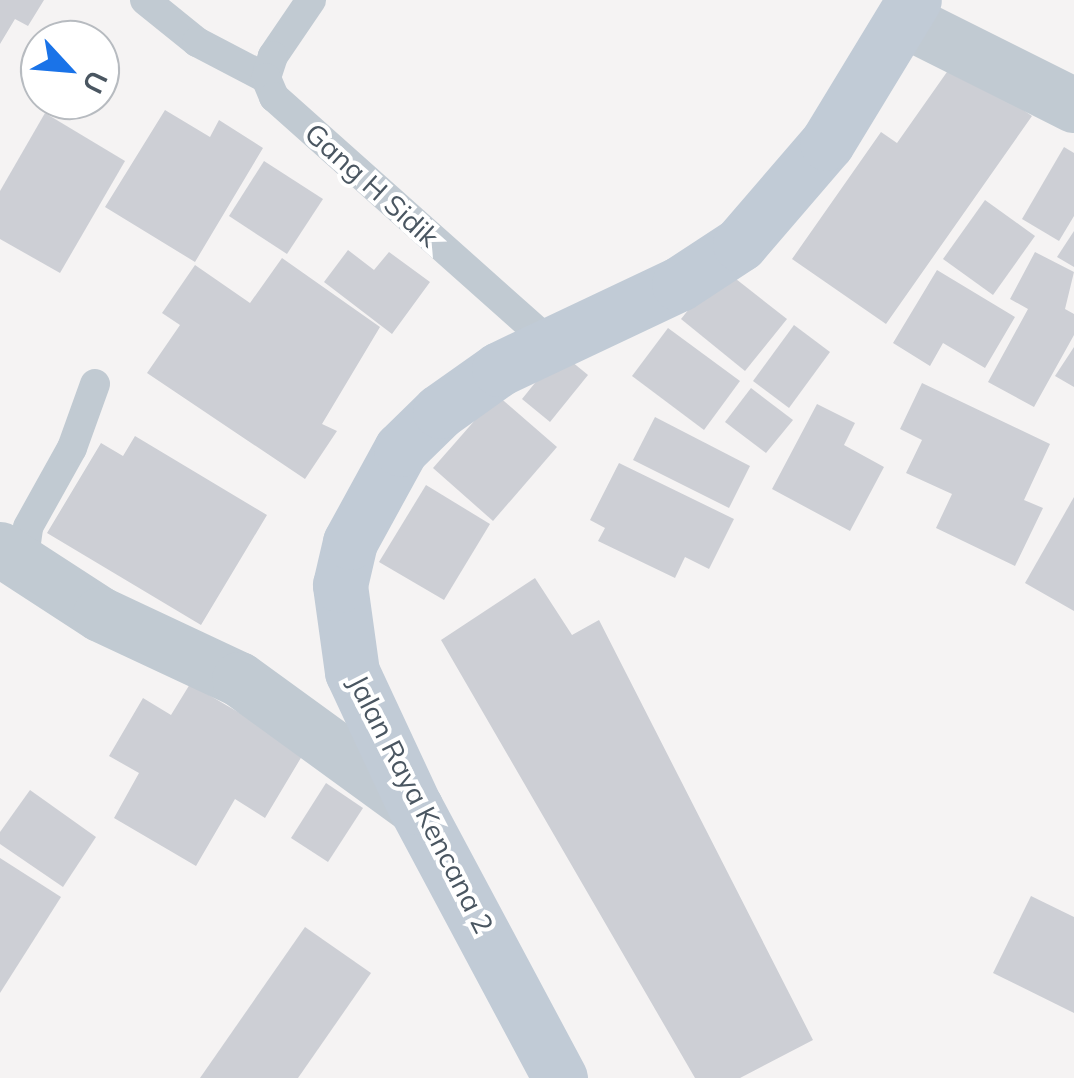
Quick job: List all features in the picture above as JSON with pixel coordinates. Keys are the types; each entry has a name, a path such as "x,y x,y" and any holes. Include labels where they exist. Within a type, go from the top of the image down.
{"street":[{"path":"905,8 1074,105"},
{"name":"Jalan Raya Kencana 2","path":"560,1078 369,713 342,630 340,585 350,542 401,449 499,369 679,284 740,244 827,143 905,8"},
{"path":"12,557 100,614 239,679 415,807"}],"lane":[{"path":"145,0 197,42 266,78 311,0"},
{"name":"Gang H Sidik","path":"266,78 274,97 554,346"},
{"path":"12,557 72,448 95,384"}],"building":[{"path":"0,0 44,0 32,20 15,19 0,44"},
{"path":"954,62 1032,116 886,324 792,259 881,132 897,143"},
{"path":"165,110 210,137 219,120 263,148 195,262 105,207"},
{"path":"41,120 57,120 125,161 60,273 0,239 0,191"},
{"path":"1064,147 1074,153 1074,216 1059,241 1022,219"},
{"path":"264,161 323,199 287,254 229,216"},
{"path":"985,200 1035,236 993,295 943,259"},
{"path":"1074,231 1074,267 1057,257"},
{"path":"348,250 374,270 389,252 430,282 392,334 324,282"},
{"path":"1035,252 1074,272 1065,309 1074,314 1074,335 1034,407 988,382 1028,309 1010,299"},
{"path":"282,258 380,327 322,424 337,431 305,479 147,373 180,325 162,313 195,265 250,303"},
{"path":"722,268 787,319 745,371 681,319"},
{"path":"937,270 1015,317 985,368 943,343 930,366 893,343"},
{"path":"794,325 830,352 789,408 753,381"},
{"path":"668,328 740,381 704,430 632,376"},
{"path":"1074,347 1074,387 1055,376"},
{"path":"560,352 588,375 550,422 522,399"},
{"path":"922,383 1050,444 1024,500 1043,508 1015,566 936,528 952,494 906,473 922,440 900,429"},
{"path":"751,388 793,420 766,453 725,422"},
{"path":"497,395 557,447 493,521 433,468"},
{"path":"817,404 855,423 844,445 884,467 850,531 772,489"},
{"path":"655,417 750,466 729,508 633,460"},
{"path":"135,436 267,515 201,625 47,533 101,443 123,456"},
{"path":"619,463 734,519 709,569 685,557 675,578 598,541 605,528 590,520"},
{"path":"426,485 490,524 444,600 379,562"},
{"path":"1074,497 1074,611 1025,583"},
{"path":"535,578 572,635 599,620 813,1040 740,1078 695,1078 441,640"},
{"path":"190,684 305,751 265,818 235,799 196,866 114,818 139,773 109,756 143,698 171,715"},
{"path":"326,783 363,808 328,862 291,838"},
{"path":"30,790 96,837 63,887 0,844 0,832"},
{"path":"0,858 61,897 0,993"},
{"path":"1031,896 1074,917 1074,1013 993,973"},
{"path":"305,927 371,973 298,1078 200,1078"}]}
